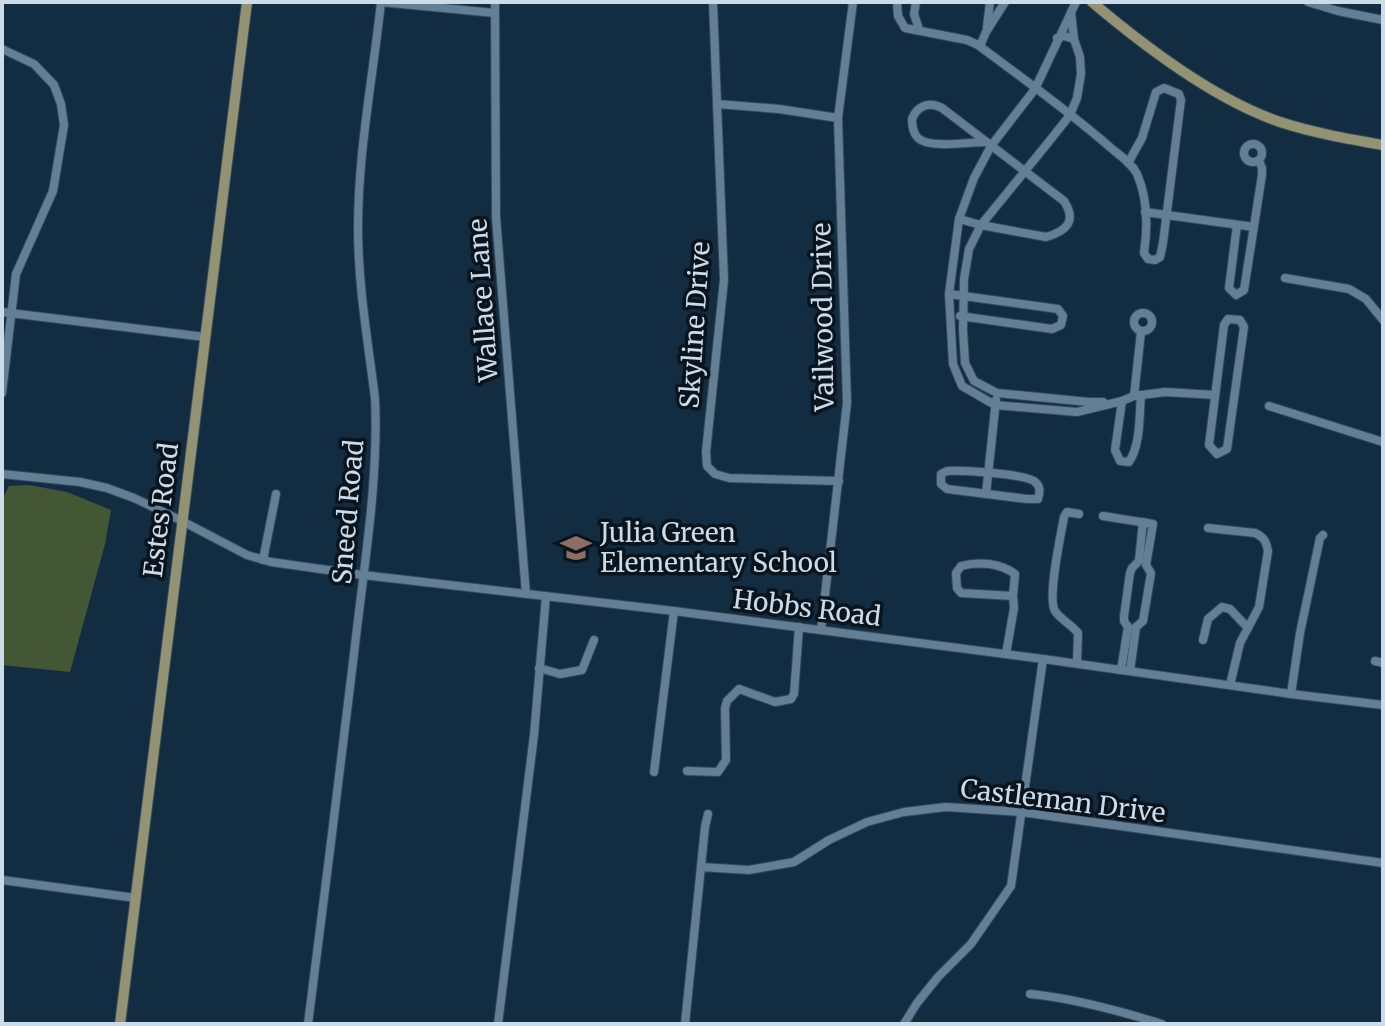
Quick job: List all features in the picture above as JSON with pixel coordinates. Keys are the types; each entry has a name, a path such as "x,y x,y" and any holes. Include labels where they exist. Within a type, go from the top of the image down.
{"main road":[{"name":"Estes Road","path":"120,1024 247,2"},
{"path":"1092,2 1189,76 1246,107 1305,129 1383,145"}],"street":[{"path":"381,2 495,13"},
{"name":"Sneed Road","path":"308,1024 374,472 376,422 358,260 358,198 381,2"},
{"name":"Wallace Lane","path":"495,2 496,217 526,594"},
{"name":"Skyline Drive","path":"713,2 724,280 707,466 715,474 729,478 839,481"},
{"name":"Vailwood Drive","path":"821,630 847,403 838,118 853,2"},
{"path":"897,2 898,16 905,28 967,40 980,46 1136,170 1146,199 1144,253 1148,259 1155,260 1160,257 1163,243 1181,100 1179,94 1164,88 1156,92 1142,138 1128,163"},
{"path":"916,2 914,14 919,29"},
{"path":"986,32 990,2"},
{"path":"980,46 1005,2"},
{"path":"1076,2 1035,89 988,144 959,219 949,294 953,364 962,386 995,405 1077,412 1138,395 1165,392 1215,395"},
{"path":"1308,2 1383,20"},
{"path":"1071,11 1074,39 1080,57 1080,86 1070,115 981,225 969,249 963,316 965,363 974,381 997,393 1089,402 1122,401"},
{"path":"898,16 914,14"},
{"path":"1057,38 1064,36 1074,39"},
{"path":"2,49 34,64 54,85 64,125 53,191 16,274 6,313 2,393"},
{"path":"717,104 838,118"},
{"path":"959,219 1046,237 1067,226 1071,211 1064,201 938,105 922,107 912,119 915,134 927,143 988,144"},
{"path":"1237,225 1229,288 1236,295 1244,290 1262,175 1259,161"},
{"path":"1145,212 1254,227"},
{"path":"1285,278 1349,289 1366,299 1383,320"},
{"path":"949,294 1040,305 1058,309 1063,316 1061,325 1052,329 951,315"},
{"path":"6,313 205,337"},
{"path":"1228,319 1240,320 1244,327 1227,449 1217,454 1209,445 1215,395 1224,325 1228,319"},
{"path":"1122,401 1115,450 1120,461 1129,462 1137,438 1141,332"},
{"path":"986,494 997,393"},
{"path":"1269,406 1381,442 1383,430"},
{"path":"947,471 988,473 1036,482 1040,488 1038,499 947,489 940,479 941,474 947,471"},
{"name":"Hobbs Road","path":"2,474 107,488 263,560 1383,705"},
{"path":"263,560 276,494"},
{"path":"1077,663 1078,633 1055,612 1053,585 1064,517 1067,512 1079,514"},
{"path":"1103,516 1148,522 1153,527 1146,565 1151,573 1143,621 1132,627"},
{"path":"1132,627 1124,621 1130,573 1139,561 1148,522"},
{"path":"1208,528 1255,533 1266,541 1268,551 1259,607 1240,643 1230,685"},
{"path":"1291,694 1311,576 1323,535"},
{"path":"1006,654 1014,608 1015,574 1008,568 988,564 967,564 956,573 957,588 961,593 1013,596"},
{"path":"1136,564 1146,565"},
{"path":"498,1024 534,735 546,596"},
{"path":"1203,640 1208,619 1222,607 1230,609 1248,628"},
{"path":"654,772 674,611"},
{"path":"687,771 718,772 724,765 725,708 727,701 739,689 775,702 791,699 794,694 799,627"},
{"path":"1126,670 1132,627"},
{"path":"539,668 560,674 582,670 594,640"},
{"path":"904,1024 938,977 971,944 1011,886 1043,659"},
{"name":"Castleman Drive","path":"701,867 749,870 794,862 829,840 867,822 904,812 946,807 1021,812 1383,863"},
{"path":"685,1024 708,814"},
{"path":"2,880 136,898"},
{"path":"1030,994 1134,1015 1162,1024"}],"green space":[{"path":"29,485 67,492 111,510 105,544 70,672 2,665 2,500 9,486"}],"place":[{"name":"Julia Green Elementary School","path":"576,548"}]}
